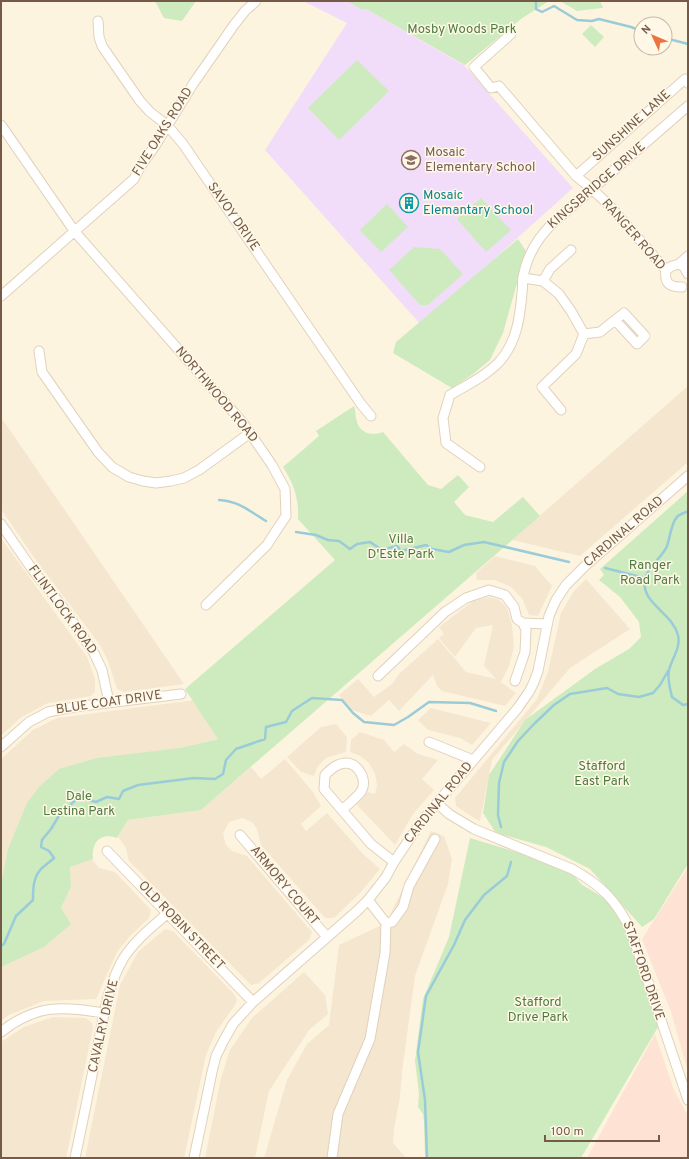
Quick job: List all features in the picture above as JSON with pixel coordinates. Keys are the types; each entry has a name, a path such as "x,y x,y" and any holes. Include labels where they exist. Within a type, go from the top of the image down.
{"street":[{"name":"FIVE OAKS ROAD","path":"1,296 134,179 140,166 189,90 234,25 245,11 256,1"},
{"name":"SAVOY DRIVE","path":"98,21 99,37 102,46 140,101 150,112 167,125 192,157 371,416"},
{"name":"RANGER ROAD","path":"511,34 474,67 491,88 499,86 576,176 610,207 666,270 666,280 669,284 685,291"},
{"name":"SUNSHINE LANE","path":"576,176 685,79 688,83"},
{"name":"KINGSBRIDGE DRIVE","path":"480,467 446,443 443,418 450,395 487,373 500,361 509,349 519,324 523,278 531,253 542,234 554,222 688,106"},
{"name":"NORTHWOOD ROAD","path":"1,125 75,232 234,412 272,465 285,489 286,516 266,545 206,605"},
{"path":"543,280 550,269 571,250"},
{"path":"666,270 679,264 688,256"},
{"path":"679,264 684,267 688,274"},
{"path":"523,278 543,280 559,294 572,311 584,334 576,354 542,387 561,410"},
{"path":"685,291 688,278"},
{"path":"584,334 600,332 615,320"},
{"path":"39,351 42,372 98,452 112,467 130,477 156,483 184,478 199,470 250,433"},
{"name":"CARDINAL ROAD","path":"194,1158 216,1056 233,1024 253,1002 368,900 386,877 394,862 421,822 517,709 529,692 538,671 549,616 556,600 574,576 688,476"},
{"name":"FLINTLOCK ROAD","path":"1,524 32,569 62,606 94,653 102,670 109,702"},
{"path":"378,676 445,612 467,597 489,590 505,595 514,607 517,619 523,623 547,624"},
{"path":"515,681 525,652 526,630 523,623"},
{"name":"BLUE COAT DRIVE","path":"1,747 29,722 48,712 109,702 181,694"},
{"path":"428,742 474,760"},
{"path":"342,810 362,790 363,781 361,773 356,767 347,763 335,766 325,775 324,789 371,844 394,862"},
{"name":"STAFFORD DRIVE","path":"437,803 455,818 474,829 585,876 597,885 611,899 624,916 631,931 688,1100"},
{"name":"ARMORY COURT","path":"240,835 327,937"},
{"path":"386,923 392,922 403,907 409,886 435,839"},
{"name":"OLD ROBIN STREET","path":"107,852 253,1002"},
{"path":"332,1158 338,1114 370,1039 385,953 386,923 368,900"},
{"name":"CAVALRY DRIVE","path":"75,1158 104,1013 113,981 123,958 134,944 168,913"},
{"path":"1,1032 23,1018 50,1009 77,1008 104,1013"}],"shaded area":[{"name":"Mosaic Elementary School","path":"303,1 352,1 464,65 573,188 421,325 265,150 347,23"},
{"path":"688,386 688,462 580,556 512,540"},
{"path":"1,417 184,684 124,692 117,689 108,661 100,645 33,556 1,509"},
{"path":"1,538 87,657 95,679 95,692 91,696 48,703 20,718 1,736"},
{"path":"495,556 535,566 552,586 538,616 529,615 522,598 511,587 495,580 477,580 476,573"},
{"path":"586,579 630,629 570,668 492,760 480,821 456,806 455,798 537,699 548,672 561,613 574,591"},
{"path":"489,597 499,600 507,608 512,625 514,647 509,666 501,682 516,693 505,706 442,691 437,686 433,675 399,711 389,700 371,716 352,710 339,695 358,679 374,697 392,684 400,673 438,639 466,672 496,679 484,666 493,625 476,628 455,657 439,638 444,634 439,627 473,601"},
{"path":"195,700 221,738 180,748 8,849 1,883 1,759 33,730 57,718"},
{"path":"431,708 491,723 472,745 460,738 428,730 418,720"},
{"path":"336,724 347,737 346,752 326,758 318,766 314,776 301,772 287,757 321,727"},
{"path":"360,732 384,740 394,752 404,744 418,754 438,760 422,779 434,790 413,814 395,845 357,805 368,792 375,794 377,785 375,774 369,763 360,756 350,752 351,740"},
{"path":"285,759 313,792 321,806 301,824 306,831 327,813 363,854 380,869 360,893 334,918 325,918 261,845 257,829 252,822 242,818 229,822 223,834 226,845 232,851 247,856 312,932 309,940 259,983 251,985 129,861 125,846 118,837 128,820 201,810 251,767 261,779"},
{"path":"431,831 444,836 452,859 448,884 415,976 393,1143 406,1158 264,1158 287,1080 307,1044 329,1025 339,945 386,923"},
{"path":"92,859 99,868 115,872 151,910 149,918 131,935 117,952 96,999 44,1001 9,1015 1,1021 1,967 61,908 71,887 70,867"},
{"path":"688,867 688,1072 671,1012 642,939"},
{"path":"165,929 173,931 234,994 237,1000 216,1032 206,1055 184,1158 85,1158 120,985 138,952"},
{"path":"304,972 325,995 328,1014 309,1030 269,1091 255,1158 205,1158 221,1078 230,1050 252,1018"},
{"path":"53,1017 86,1018 92,1023 93,1028 66,1158 1,1158 1,1042 24,1027"},
{"path":"655,1034 674,1090 688,1116 688,1158 587,1158"}],"green space":[{"path":"155,1 196,1 182,21 164,18"},
{"name":"Mosby Woods Park","path":"347,1 549,1 521,19 465,65 366,9 363,10"},
{"path":"560,1 600,1 603,8 577,11"},
{"path":"591,25 604,37 595,47 582,34"},
{"path":"357,60 389,91 339,140 308,108"},
{"path":"481,198 511,230 486,252 457,219"},
{"path":"387,204 408,227 381,252 360,230"},
{"path":"518,239 526,251 503,333 490,360 452,388 393,353 396,342"},
{"path":"414,247 440,249 463,274 428,305 420,305 389,270"},
{"name":"Villa D'Este Park","path":"354,406 356,420 361,429 371,434 383,432 428,485 441,489 458,475 469,487 454,502 465,515 493,522 523,497 540,516 201,810 128,820 117,838 106,836 98,840 95,843 93,859 70,867 71,887 61,908 71,924 44,947 1,967 1,883 8,849 27,803 39,787 59,769 97,758 180,748 218,739 185,689 335,560 298,519 298,505 295,492 283,467 319,436 316,431"},
{"name":"Stafford East Park","path":"688,491 688,864 654,919 642,927 590,869 546,847 496,833 483,813 489,775 525,720 595,669 629,649 641,637 639,622 620,597 599,580 604,575 600,569"},
{"name":"Stafford Drive Park","path":"470,838 530,856 572,873 581,884 618,907 661,1022 581,1158 425,1158 424,1121 423,1114 418,1107 419,1093 415,1061 423,999 449,937"}],"waterway":[{"path":"536,1 536,9 542,12 554,6 577,20 592,21 599,19 633,28"},
{"path":"673,40 688,44"},
{"path":"219,500 238,504 266,521"},
{"path":"688,511 679,515 675,520 665,550 649,570 645,579 647,595 670,620 678,635 679,640 677,649 669,670 669,684 672,697 683,705 688,704"},
{"path":"296,532 316,535 328,540 339,541 350,549 357,544 370,542 382,550 397,546 401,551 426,545 432,549 449,552 464,545 484,542 569,562"},
{"path":"605,568 645,578"},
{"path":"501,827 498,815 499,783 504,762 518,741 554,705 570,694 607,688 618,694 639,697 653,693 660,685 668,671"},
{"path":"1,946 4,944 16,916 33,900 34,884 38,872 54,858 49,851 41,847 42,840 60,814 79,797 96,802 107,797 119,799 123,791 138,785 194,778 215,779 223,774 226,760 236,749 265,739 266,727 286,722 292,711 312,698 342,700 353,713 364,722 394,725 429,702 470,703 496,711"},
{"path":"427,1158 425,1100 418,1052 426,996 454,945 465,920 484,895 507,876 511,862"}],"place":[{"name":"Mosaic Elementary School","path":"411,160"},
{"name":"Mosaic Elemantary School","path":"409,203"}],"park label":[{"name":"Ranger Road Park","path":"650,574"},
{"name":"Dale Lestina Park","path":"79,804"}]}
